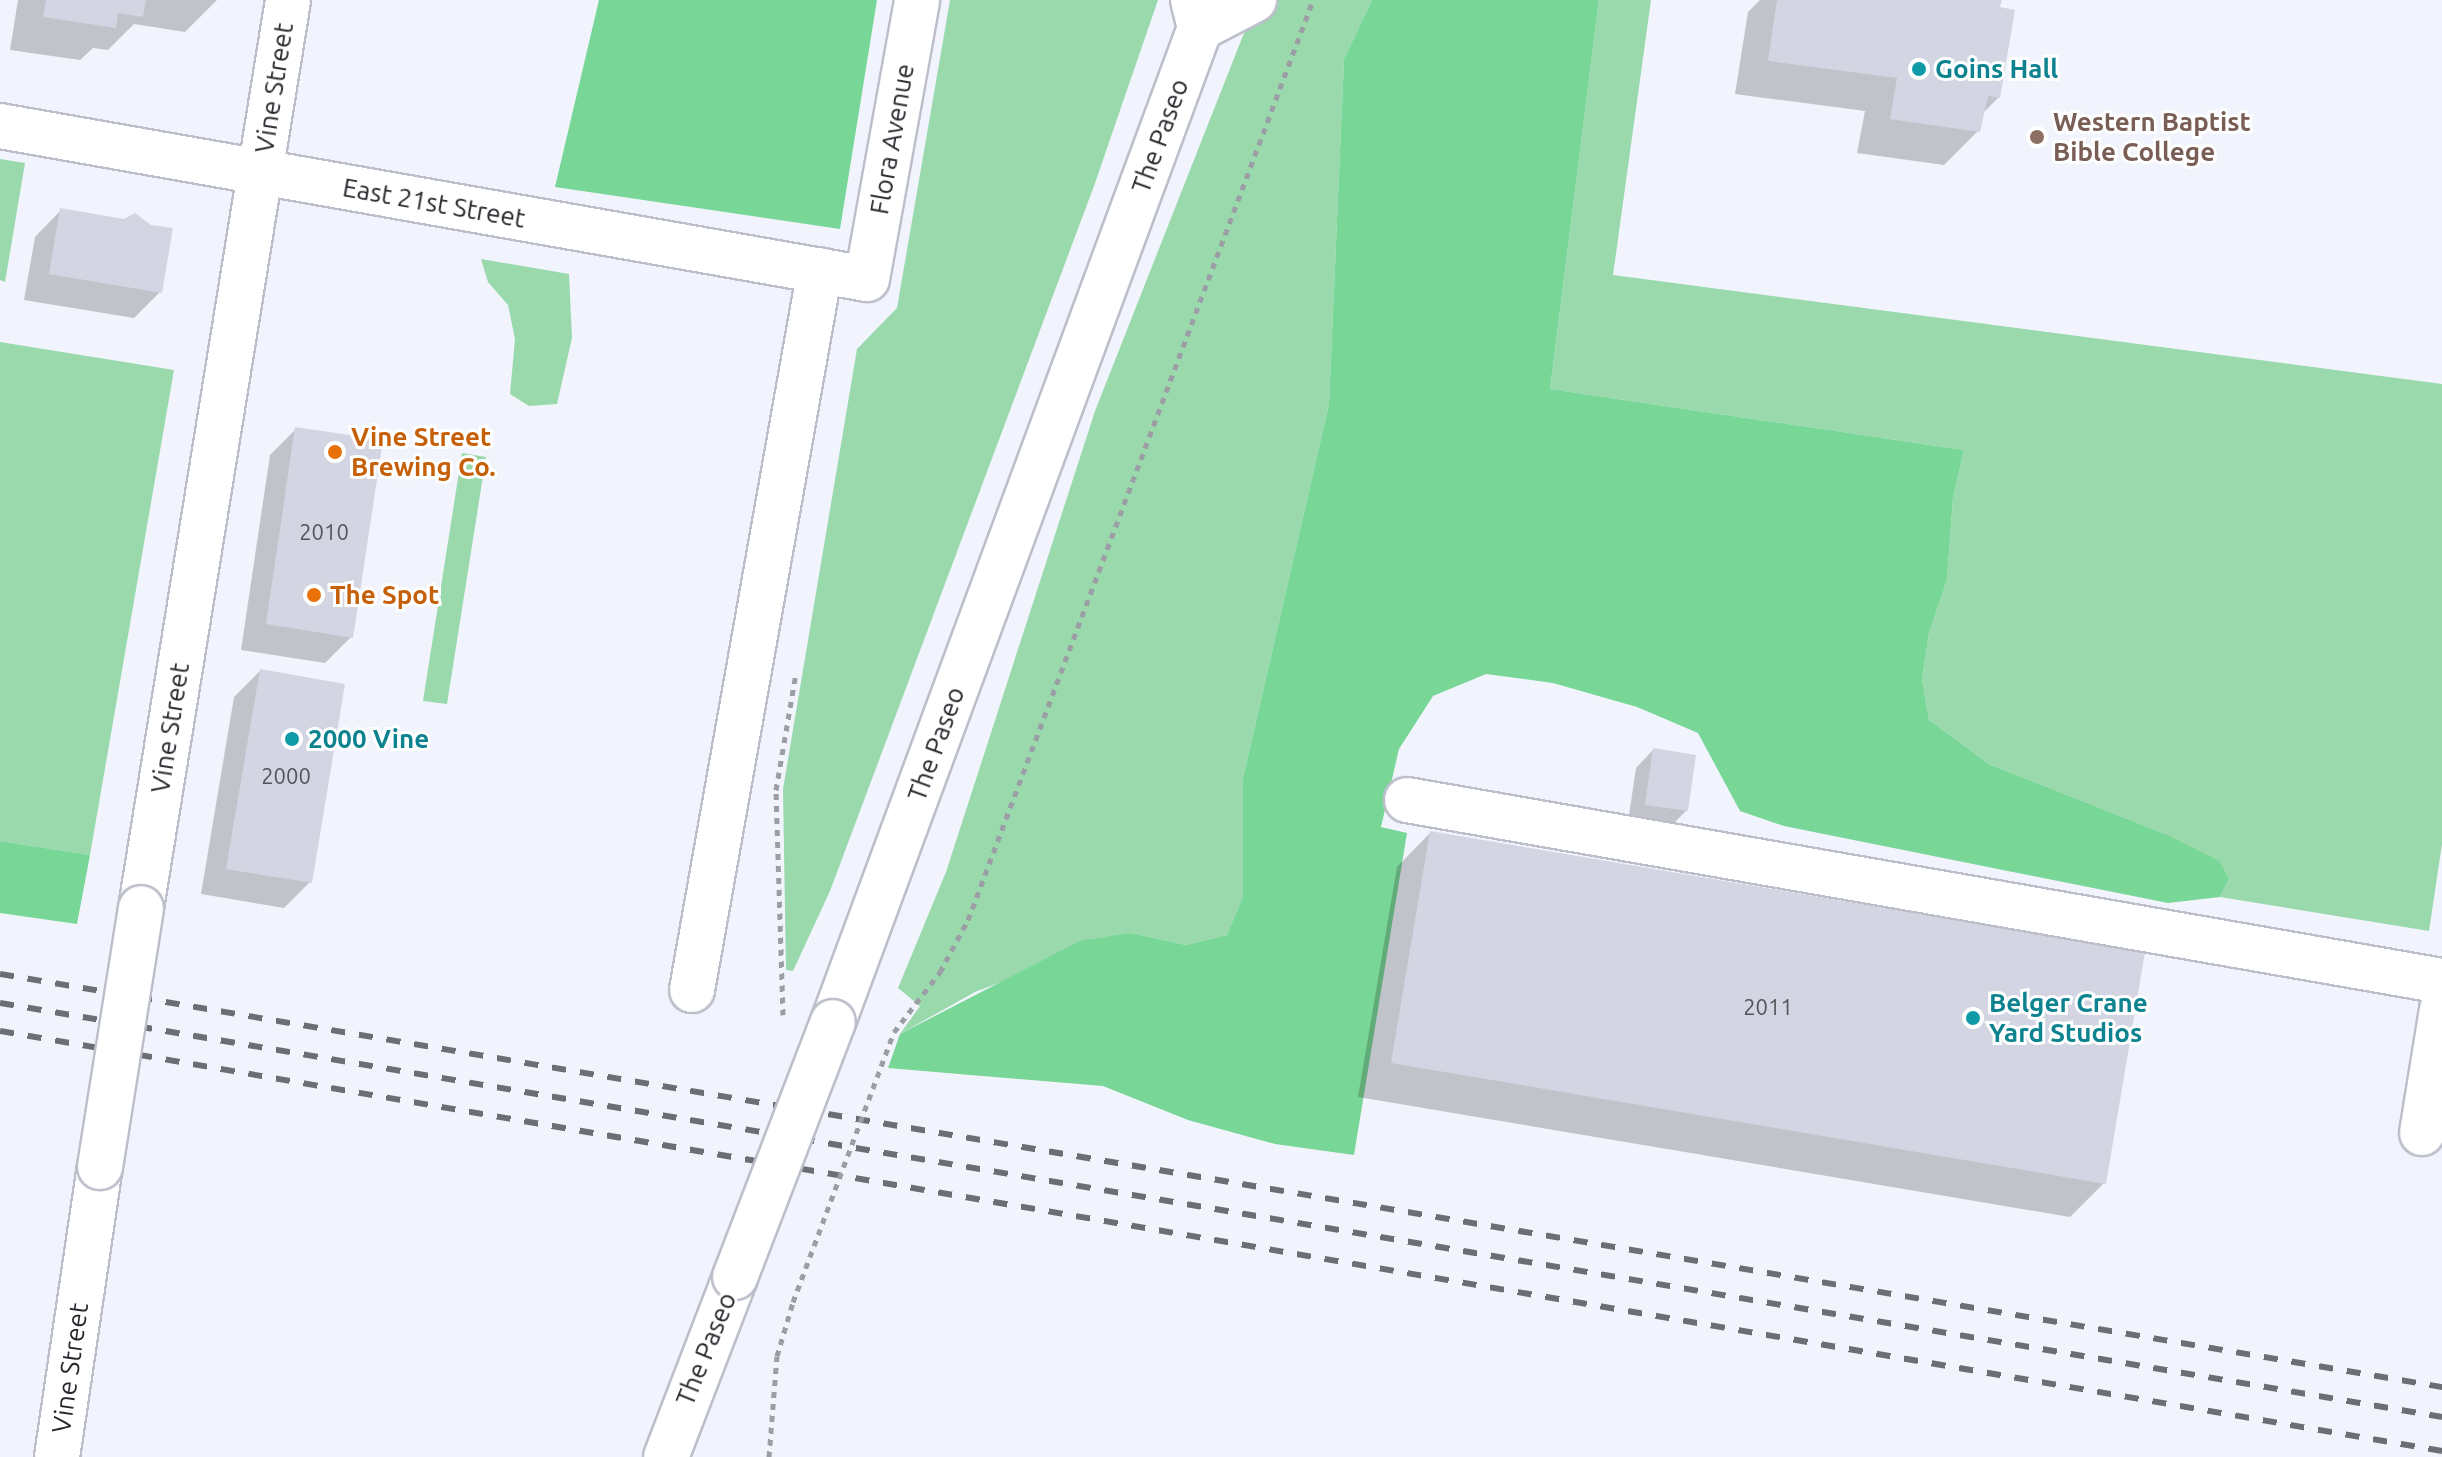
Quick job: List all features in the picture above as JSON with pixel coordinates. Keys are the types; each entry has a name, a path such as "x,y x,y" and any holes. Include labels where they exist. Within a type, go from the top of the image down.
{"street":[{"name":"Vine Street","path":"57,1457 141,908 288,0"},
{"name":"Flora Avenue","path":"867,279 917,0"},
{"name":"The Paseo","path":"666,1457 833,1022 1196,14 1254,0"},
{"name":"East 21st Street","path":"0,126 867,279"},
{"path":"692,990 708,816 820,270"},
{"path":"1407,800 2442,981"},
{"path":"2422,1133 2442,1009"}],"path":[{"path":"769,1457 777,1356 793,1302 894,1032 940,972 968,920 1313,0"},
{"path":"783,1015 776,790 797,664"}],"green space":[{"path":"599,0 877,0 840,229 555,187"},
{"path":"950,0 1158,0 1094,186 830,891 793,971 786,970 783,789 857,349 897,308"},
{"path":"1257,0 1372,0 1344,59 1329,404 1243,778 1243,896 1227,935 1186,945 1131,933 975,992 900,1034 920,1006 898,988 946,872 1095,411"},
{"path":"1372,0 1599,0 1550,389 1964,450 1953,498 1947,580 1929,633 1922,679 1929,720 1989,764 2163,833 2219,861 2229,879 2220,897 2168,903 1784,826 1740,811 1698,733 1637,707 1553,683 1486,674 1433,696 1399,749 1381,827 1407,833 1354,1155 1275,1144 1188,1120 1103,1086 888,1068 900,1034 1080,941 1131,933 1186,945 1227,935 1243,896 1243,778 1329,404 1344,59"},
{"path":"1599,0 1651,0 1613,275 2442,384 2442,844 2429,931 2220,897 2229,879 2163,833 1989,764 1929,720 1922,679 1929,633 1947,580 1953,498 1964,450 1550,389"},
{"path":"0,159 25,163 5,282 0,280"},
{"path":"481,259 569,274 572,338 557,404 529,406 510,394 515,339 508,305 488,282"},
{"path":"0,342 174,370 90,855 0,841"},
{"path":"462,453 486,457 447,704 423,701"},
{"path":"0,841 90,855 77,924 0,913"}],"building":[{"path":"46,0 146,0 143,17 118,13 116,28 43,17"},
{"name":"Goins Hall","path":"1777,0 2002,0 2000,7 2015,10 2000,98 1988,96 1980,132 1890,119 1897,78 1768,61"},
{"path":"60,208 124,219 135,213 151,225 173,228 162,293 49,274"},
{"path":"295,427 383,440 353,638 266,624"},
{"path":"260,669 345,684 312,883 226,869"},
{"path":"1653,748 1696,755 1688,811 1645,805"},
{"path":"1430,831 2145,952 2106,1184 1391,1063"}],"railway":[{"path":"0,974 2442,1387"},
{"path":"0,1003 2442,1417"},
{"path":"0,1031 2442,1451"}],"place":[{"name":"Goins Hall","path":"1919,69"},
{"name":"Western Baptist Bible College","path":"2037,137"},
{"name":"Vine Street Brewing Co.","path":"335,452"},
{"name":"The Spot","path":"314,595"},
{"name":"2000 Vine","path":"292,739"},
{"name":"Belger Crane Yard Studios","path":"1973,1018"}]}
